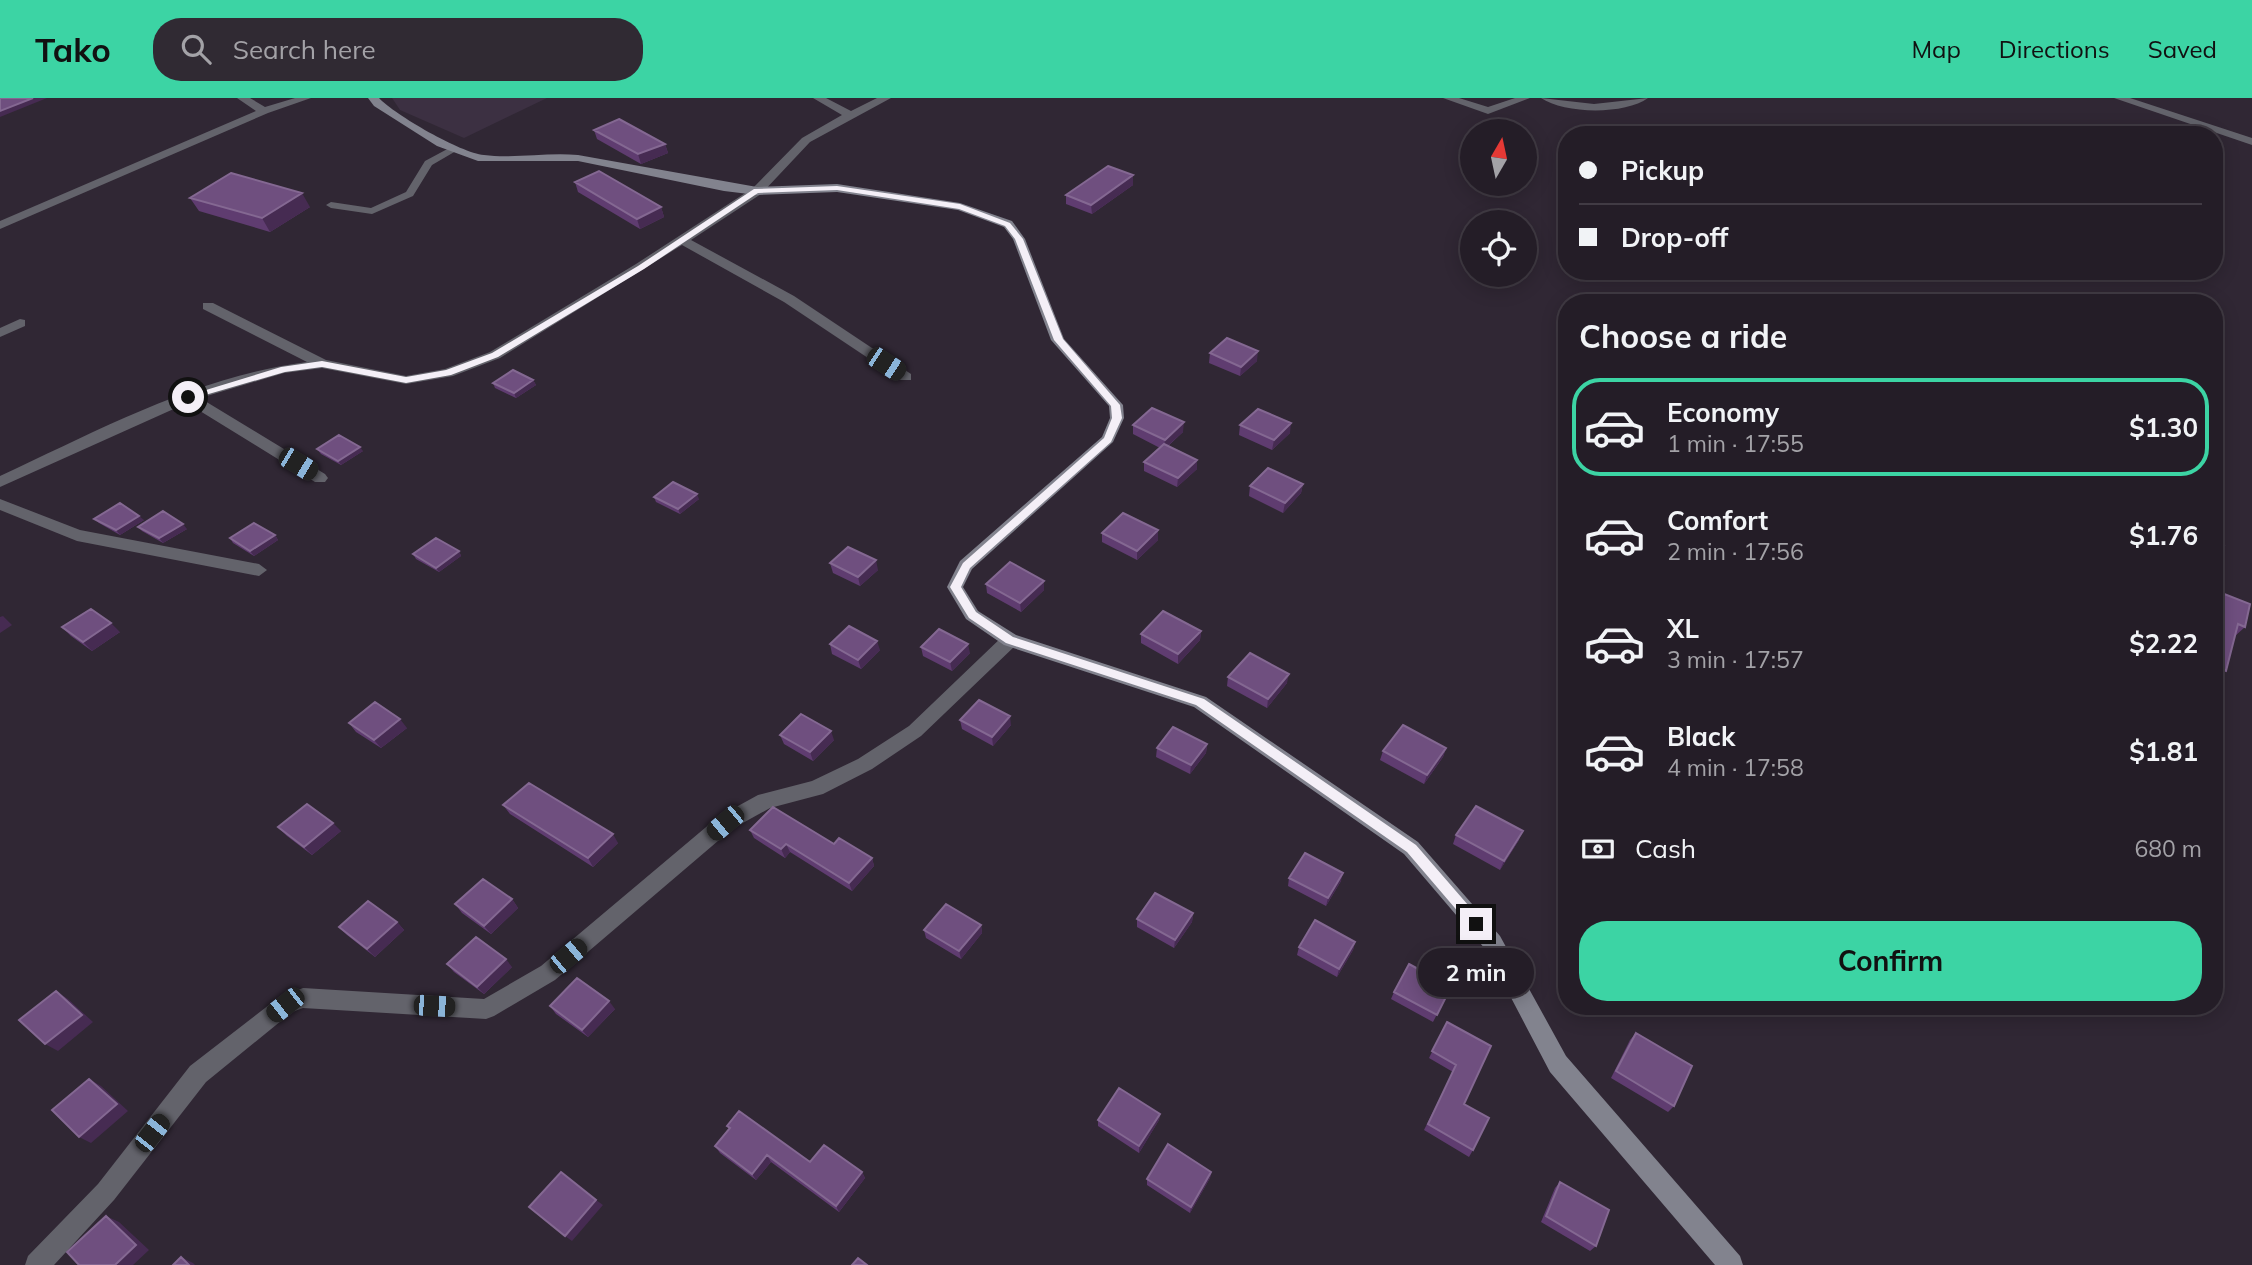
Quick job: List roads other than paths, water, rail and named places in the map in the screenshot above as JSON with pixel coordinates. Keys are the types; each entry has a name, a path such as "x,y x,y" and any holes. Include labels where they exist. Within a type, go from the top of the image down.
{"street":[{"path":"242,98 264,111"},
{"path":"0,225 264,111 306,98"},
{"path":"373,98 430,138 482,159 549,156 578,158 723,187 757,191 837,188 960,207 1007,225 1019,239 1058,340 1116,405 1117,418 1108,439 966,565 955,587 972,615 1010,640 1200,702 1411,848 1493,943 1558,1064 1731,1265"},
{"path":"818,98 850,115"},
{"path":"208,306 322,364 406,380 447,373 495,355 682,240 757,191 806,140 886,98"},
{"path":"1448,98 1488,111 1525,98"},
{"path":"1546,98 1581,108 1610,108 1643,98"},
{"path":"2119,98 2204,126"},
{"path":"2223,132 2252,142"},
{"path":"682,240 789,299 906,377"},
{"path":"0,333 20,323"},
{"path":"0,482 188,397 284,369 322,364"},
{"path":"188,397 320,478"},
{"path":"0,504 77,535 259,570"},
{"path":"37,1265 106,1192 198,1074 285,1005 303,998 486,1009 548,973 725,823 765,801 816,788 865,764 915,731 1010,640"}],"lane":[{"path":"331,205 372,211 410,194 428,163 453,149"}]}
